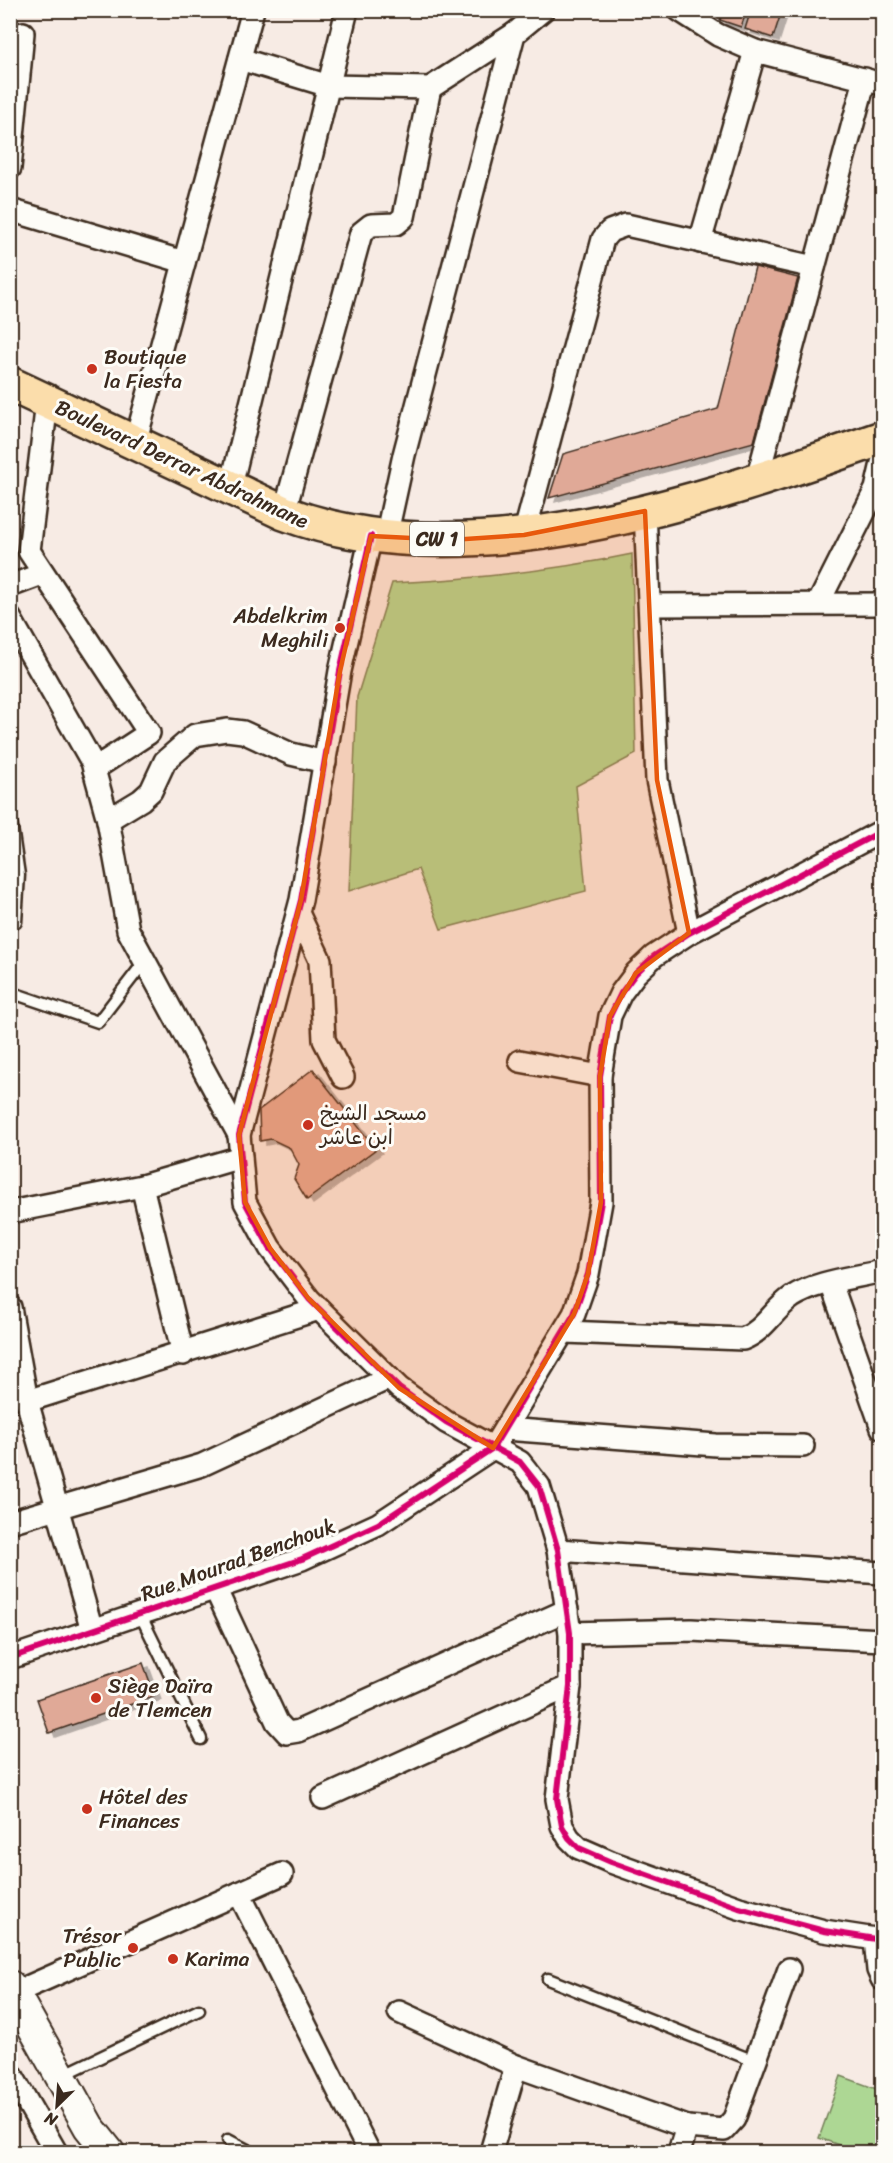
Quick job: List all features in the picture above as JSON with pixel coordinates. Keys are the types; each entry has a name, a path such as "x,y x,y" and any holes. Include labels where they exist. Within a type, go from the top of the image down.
{"main road":[{"name":"Boulevard Derrar Abdrahmane","path":"10,384 231,486 284,513 320,526 378,537 451,540 524,535 645,511 882,449"},
{"path":"12,1990 89,2127 109,2152"}],"street":[{"path":"135,443 253,10"},
{"path":"231,486 347,10"},
{"path":"240,59 329,86 430,88 514,34 543,10"},
{"path":"680,10 718,35 755,51 874,82 814,267 756,483"},
{"path":"10,168 15,79 23,33"},
{"path":"514,34 404,456 378,537 340,671 298,913 239,1135 245,1203 270,1248 319,1309 389,1378 446,1422 520,1462 539,1486 558,1550 570,1633 570,1686 558,1798 562,1826 579,1848 739,1908 824,1931 879,1940 878,1970 882,1979"},
{"path":"700,242 755,51"},
{"path":"284,513 361,232 371,225 396,224 404,217 430,88"},
{"path":"10,210 184,262"},
{"path":"524,535 606,235 615,228 626,225 814,267"},
{"path":"47,402 28,551 149,733 94,769"},
{"path":"819,602 876,489 882,449"},
{"path":"645,511 657,780 688,933"},
{"path":"10,586 42,574"},
{"path":"650,605 819,602 882,604"},
{"path":"10,618 94,769 108,820 128,930 239,1135"},
{"path":"108,820 152,791 165,761 195,735 227,730 243,732 291,754 325,762"},
{"path":"494,1448 565,1332 588,1274 601,1202 600,1076 610,1016 621,993 636,973 654,956 688,933 882,831"},
{"path":"298,913 320,960 324,1040 343,1077"},
{"path":"520,1061 600,1076"},
{"path":"10,1212 142,1186 241,1157"},
{"path":"142,1186 183,1354"},
{"path":"565,1332 743,1339 760,1330 783,1304 796,1295 831,1283 882,1271"},
{"path":"831,1283 882,1428"},
{"path":"10,1307 27,1401 92,1630"},
{"path":"27,1401 183,1354 319,1309"},
{"path":"10,1522 202,1466 389,1378"},
{"path":"505,1429 716,1444 803,1446"},
{"name":"Rue Mourad Benchouk","path":"10,1659 302,1559 378,1524 494,1448"},
{"path":"558,1550 882,1572"},
{"path":"215,1588 277,1722 287,1733 299,1731 567,1610"},
{"path":"570,1633 691,1630 882,1640"},
{"path":"323,1798 570,1686"},
{"path":"12,1990 282,1874"},
{"path":"238,1893 369,2152"},
{"path":"399,2012 516,2066 687,2127 724,2130 734,2120 789,1969"},
{"path":"492,2152 516,2066"},
{"path":"10,2072 56,2152"},
{"path":"679,2152 687,2127"}],"lane":[{"path":"10,814 19,875 16,922 10,921"},
{"path":"10,992 98,1022 145,961"},
{"path":"140,1614 201,1738"},
{"path":"548,1979 754,2061"},
{"path":"60,2076 199,2010"},
{"path":"228,2140 250,2152"}],"highlighted area":[{"path":"645,511 657,780 689,933 636,973 610,1016 600,1076 601,1202 588,1274 574,1314 493,1448 399,1388 309,1299 270,1248 245,1202 239,1135 301,900 340,671 371,536 451,540 524,535"}],"green space":[{"path":"632,554 636,754 576,786 586,891 441,929 418,869 349,891 357,697 392,583 512,573"},
{"path":"841,2076 882,2091 882,2152 859,2152 819,2138"}],"building":[{"path":"723,10 747,10 741,27 720,20"},
{"path":"751,10 782,10 773,38 745,29"},
{"path":"755,267 798,278 754,442 549,498 563,454 718,409"},
{"name":"مسجد الشيخ ابن عاشر","path":"313,1069 376,1149 307,1200 294,1179 299,1165 290,1148 271,1139 260,1141 259,1110"},
{"name":"Siège Daïra de Tlemcen","path":"143,1663 155,1696 49,1733 37,1699"}],"cycle path":[{"path":"371,536 340,671 301,900 239,1135 245,1202 270,1248 309,1299 399,1388 446,1422 520,1462 539,1486 558,1550 570,1633 570,1686 557,1799 562,1826 569,1838 579,1848 611,1862 739,1908 824,1931 882,1940"},
{"path":"10,1658 302,1559 378,1524 493,1448 574,1314 588,1274 601,1202 600,1076 610,1016 621,993 636,973 654,956 689,933 882,831"}],"place":[{"name":"Boutique la Fiesta","path":"92,369"},
{"name":"Abdelkrim Meghili","path":"340,628"},
{"name":"مسجد الشيخ ابن عاشر","path":"308,1125"},
{"name":"Siège Daïra de Tlemcen","path":"96,1698"},
{"name":"Hôtel des Finances","path":"87,1809"},
{"name":"Trésor Public","path":"133,1948"},
{"name":"Karima","path":"173,1959"}]}
